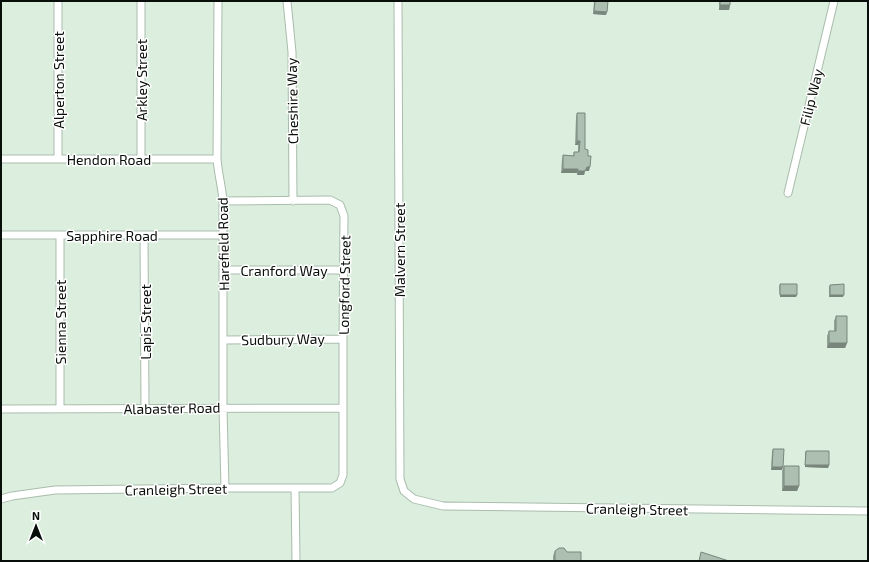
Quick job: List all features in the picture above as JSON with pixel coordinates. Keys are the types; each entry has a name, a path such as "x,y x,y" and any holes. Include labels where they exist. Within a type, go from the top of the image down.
{"street":[{"name":"Alperton Street","path":"58,1 58,159"},
{"name":"Arkley Street","path":"141,1 141,159"},
{"name":"Harefield Road","path":"218,1 216,159 223,201 223,408 225,488"},
{"name":"Cheshire Way","path":"287,1 292,52 293,201"},
{"name":"Malvern Street","path":"398,1 400,479 404,492 408,495"},
{"name":"Filip Way","path":"788,193 834,1"},
{"name":"Hendon Road","path":"1,159 216,159"},
{"name":"Longford Street","path":"223,201 330,200 340,205 344,216 344,475 340,483"},
{"name":"Sapphire Road","path":"1,235 223,235"},
{"name":"Sienna Street","path":"60,235 60,409"},
{"name":"Lapis Street","path":"144,235 145,409"},
{"name":"Cranford Way","path":"223,270 344,270"},
{"name":"Sudbury Way","path":"223,340 343,338"},
{"name":"Alabaster Road","path":"1,409 343,408"},
{"name":"Cranleigh Street","path":"1,499 55,490 332,488 340,483"},
{"path":"295,488 296,561"},
{"name":"Cranleigh Street","path":"1,493 12,496"},
{"name":"Cranleigh Street","path":"408,495 414,499 443,506 868,511"}],"building":[{"path":"595,1 608,1 607,12 594,11"},
{"path":"720,1 730,1 730,5 720,5"},
{"path":"577,113 585,113 585,149 588,150 588,156 591,156 590,167 587,167 585,171 578,171 578,169 563,169 563,155 574,156 574,152 579,152 580,141 577,141"},
{"path":"780,284 797,284 797,295 780,295"},
{"path":"844,284 844,295 830,295 830,285"},
{"path":"836,316 847,316 847,343 829,343 829,331 836,331"},
{"path":"773,449 784,449 783,467 772,467"},
{"path":"806,451 829,451 829,465 805,465"},
{"path":"784,466 799,466 799,486 784,486"},
{"path":"559,548 564,548 567,552 581,552 581,561 555,561 555,551"},
{"path":"701,552 729,561 699,561"}]}
